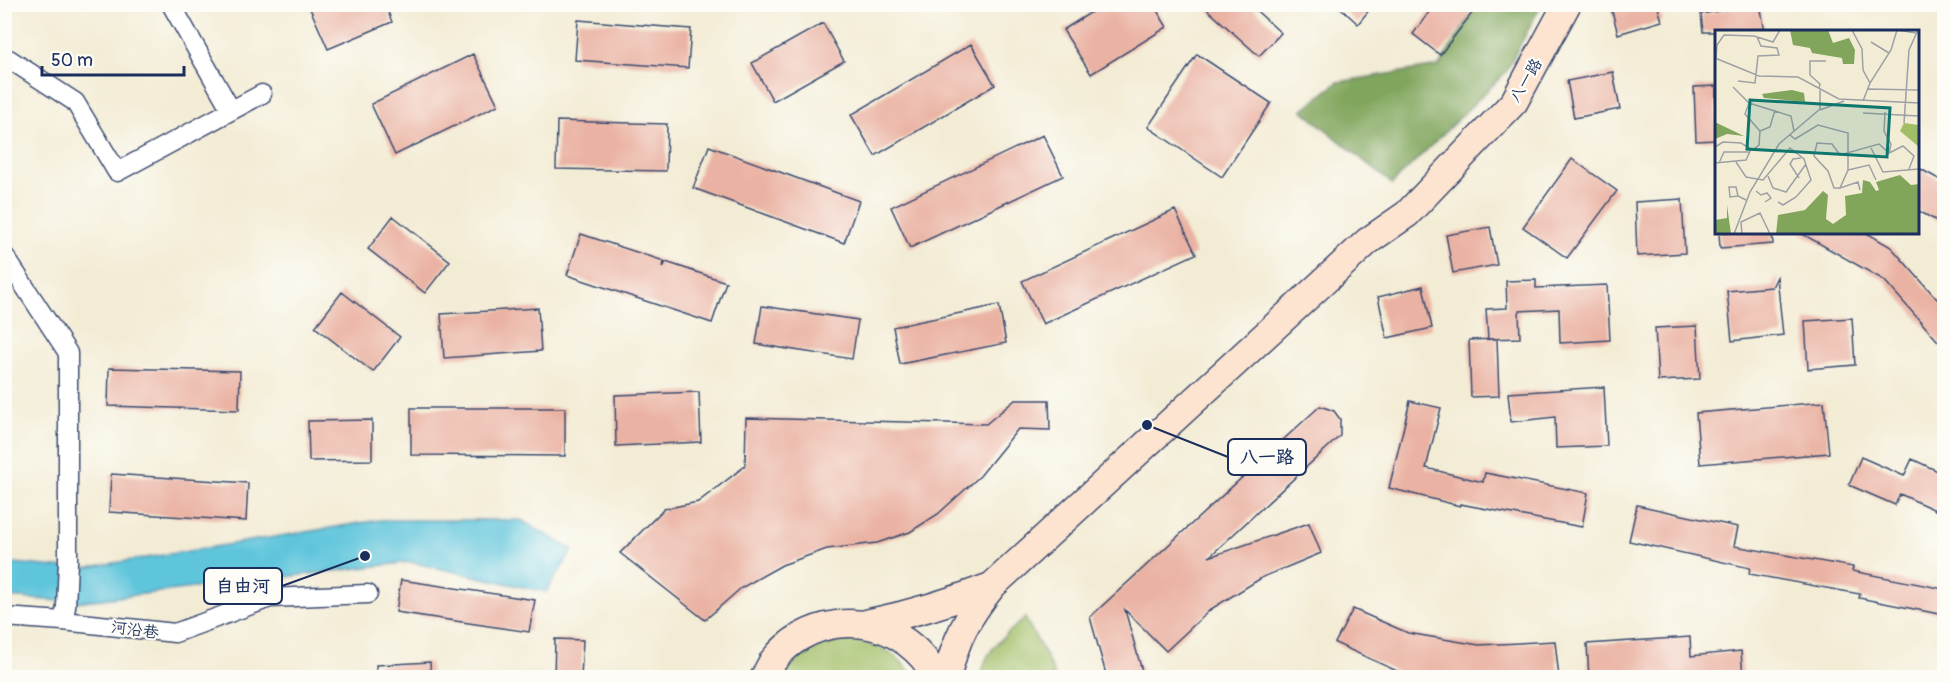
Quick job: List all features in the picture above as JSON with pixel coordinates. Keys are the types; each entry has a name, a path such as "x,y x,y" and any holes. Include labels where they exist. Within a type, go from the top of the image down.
{"main road":[{"name":"八一路","path":"993,585 1368,241 1407,214 1514,102 1568,4"},
{"path":"765,672 796,639 832,623 866,623 916,613 952,602 993,585"},
{"path":"947,678 957,640 972,612 993,585"},
{"path":"866,623 894,633 918,651 933,671 935,678"}],"street":[{"path":"171,4 231,110"},
{"path":"4,59 9,59 75,102 117,172 262,94"},
{"path":"4,255 68,353 68,562 65,614"},
{"name":"河沿巷","path":"4,617 65,614 175,633 270,598 368,594"}],"green space":[{"path":"1477,5 1541,5 1506,72 1392,184 1302,110 1338,82 1439,66"},
{"path":"1025,618 1055,677 982,677 983,667 991,651"},
{"path":"846,640 869,644 885,650 899,660 915,677 783,677 810,651"}],"water":[{"path":"379,520 521,520 573,550 546,592 410,562 76,602 5,597 4,562 77,569"}],"building":[{"path":"308,4 385,4 392,22 328,49"},
{"path":"1104,4 1153,4 1167,27 1091,74 1063,30"},
{"path":"1201,4 1249,4 1281,33 1259,56"},
{"path":"1336,4 1374,4 1358,24"},
{"path":"1435,4 1479,4 1440,55 1413,34"},
{"path":"1610,4 1657,4 1662,21 1618,34"},
{"path":"1760,4 1765,30 1703,32 1701,14"},
{"path":"578,20 691,29 688,68 575,60"},
{"path":"823,23 844,61 773,101 752,63"},
{"path":"971,44 995,85 875,156 851,115"},
{"path":"473,54 498,105 395,155 371,104"},
{"path":"1197,54 1271,103 1222,177 1148,127"},
{"path":"1613,72 1620,109 1574,118 1567,81"},
{"path":"1715,86 1715,140 1696,141 1694,87"},
{"path":"557,121 667,124 666,171 556,169"},
{"path":"1043,135 1063,176 910,248 891,207"},
{"path":"709,146 859,201 844,243 693,188"},
{"path":"1572,159 1617,191 1567,258 1523,227"},
{"path":"1919,168 1944,182 1944,225 1919,211"},
{"path":"1682,199 1685,253 1637,256 1635,202"},
{"path":"1175,210 1196,254 1043,324 1022,281"},
{"path":"393,216 450,261 425,293 368,249"},
{"path":"1490,227 1497,265 1453,273 1446,235"},
{"path":"581,234 664,261 663,268 666,262 726,282 712,323 567,275"},
{"path":"1719,234 1772,234 1773,244 1720,248"},
{"path":"1803,234 1868,234 1891,247 1944,307 1944,348 1884,280"},
{"path":"1777,277 1783,335 1732,341 1727,291 1772,287"},
{"path":"1536,280 1536,288 1607,285 1610,340 1560,343 1559,309 1519,311 1520,338 1488,339 1486,309 1507,308 1506,281"},
{"path":"1423,286 1432,328 1387,338 1378,297"},
{"path":"342,292 400,337 373,372 315,327"},
{"path":"999,305 1006,343 900,364 893,327"},
{"path":"762,306 858,320 852,359 756,344"},
{"path":"538,308 541,351 444,358 441,314"},
{"path":"1852,318 1855,365 1808,369 1805,321"},
{"path":"1697,326 1700,379 1658,381 1655,328"},
{"path":"1497,339 1499,396 1471,397 1469,340"},
{"path":"109,368 240,371 239,410 108,406"},
{"path":"1604,387 1607,446 1556,448 1555,417 1511,422 1508,393"},
{"path":"699,392 701,442 616,446 615,395"},
{"path":"1015,400 1049,400 1050,430 1018,429 980,476 938,514 910,532 877,543 827,549 782,565 741,588 705,620 620,553 664,509 698,502 745,466 746,418 986,424"},
{"path":"1410,401 1441,408 1426,468 1483,482 1485,473 1588,493 1582,527 1460,504 1460,506 1389,488"},
{"path":"1824,402 1829,453 1700,464 1696,413"},
{"path":"1320,406 1334,411 1340,419 1340,436 1209,557 1309,523 1321,553 1263,577 1211,609 1166,651 1125,610 1144,678 1107,678 1090,617"},
{"path":"411,408 565,408 565,456 411,455"},
{"path":"372,420 372,460 309,461 308,421"},
{"path":"1861,457 1904,476 1912,459 1944,474 1944,514 1900,494 1895,505 1849,485"},
{"path":"111,474 248,483 246,521 109,512"},
{"path":"1637,505 1738,527 1734,546 1853,567 1852,571 1944,589 1944,615 1859,598 1860,594 1749,574 1750,568 1629,541"},
{"path":"401,580 535,600 529,632 396,612"},
{"path":"1353,609 1408,633 1479,645 1555,641 1559,678 1431,678 1399,672 1335,643"},
{"path":"1690,637 1691,656 1741,651 1743,678 1699,678 1699,674 1656,678 1589,678 1587,644"},
{"path":"555,639 583,640 581,678 554,678"},
{"path":"430,662 431,678 377,678 376,665"}],"place":[{"name":"八一路","path":"1147,425"},
{"name":"自由河","path":"365,556"}]}
